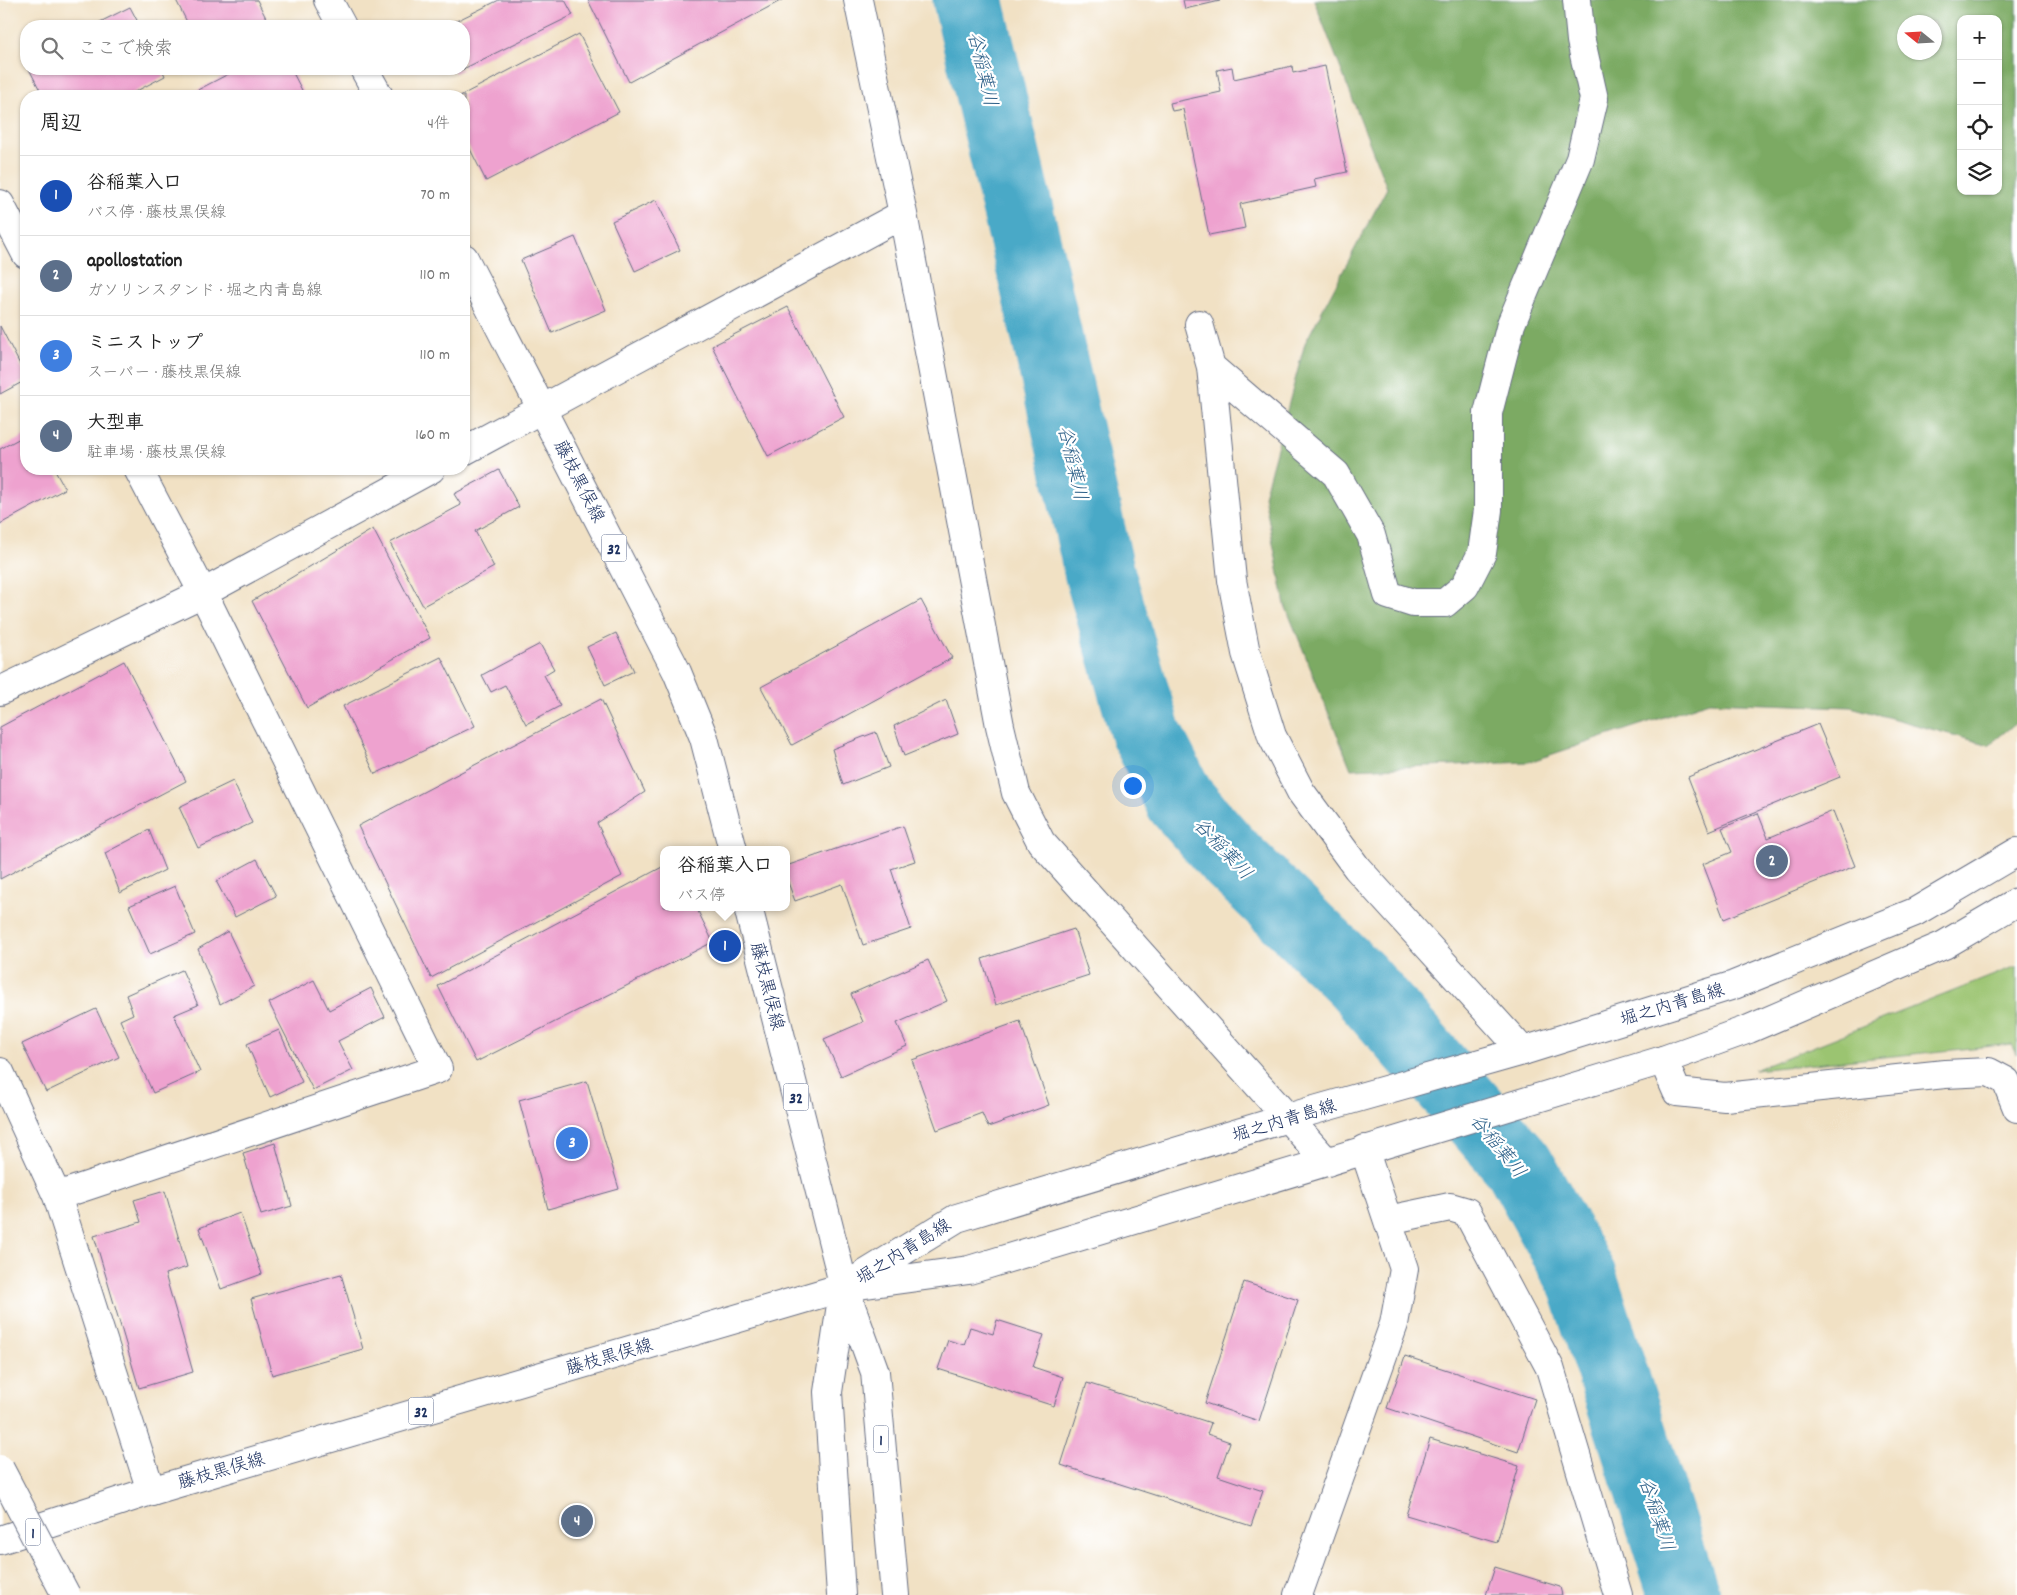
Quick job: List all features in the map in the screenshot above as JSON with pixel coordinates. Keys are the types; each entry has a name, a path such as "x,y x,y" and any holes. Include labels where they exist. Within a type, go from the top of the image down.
{"main road":[{"path":"328,0 339,20"},
{"path":"858,0 903,214 1000,726 1016,793 1041,842 1327,1162"},
{"path":"1211,367 1336,474 1371,535 1388,595 1413,602 1445,603 1465,586 1482,553 1488,510 1488,412 1508,332 1580,159 1594,99 1581,41 1576,0"},
{"path":"367,75 376,90"},
{"path":"0,204 20,242"},
{"path":"470,448 903,214"},
{"name":"藤枝黒俣線","path":"470,269 543,408 677,672 704,738 732,846"},
{"path":"1199,324 1211,367 1232,580 1246,653 1272,736 1301,792 1357,868 1523,1051"},
{"path":"57,1196 438,1069 203,593 141,475"},
{"path":"0,691 203,593 420,475"},
{"name":"堀之内青島線","path":"844,1288 957,1218 1288,1118 1523,1051 1752,978 1915,912 2017,852"},
{"name":"堀之内青島線","path":"844,1288 969,1270 1327,1162 1426,1130 1663,1060 1750,1029 1944,945 2017,902"},
{"name":"藤枝黒俣線","path":"0,1540 151,1491 844,1288 749,911"},
{"path":"1663,1060 1677,1092 1726,1097 1945,1074 1989,1072 2006,1081 2017,1108"},
{"path":"0,1072 57,1196 151,1491"},
{"path":"1298,1595 1394,1324 1404,1269 1364,1149"},
{"path":"1388,1220 1450,1207 1467,1212 1550,1368 1618,1595"},
{"path":"841,1595 828,1392 844,1288"},
{"name":"1","path":"844,1288 875,1372 895,1595"},
{"name":"1","path":"0,1469 66,1595"}],"green space":[{"path":"1314,0 2017,0 2017,722 1989,745 1851,707 1709,702 1529,762 1351,769 1285,605 1264,496 1305,343 1387,188"},
{"path":"2017,966 2017,1055 2012,1044 1754,1070"}],"building":[{"path":"176,0 257,0 267,20 186,20"},
{"path":"499,0 565,0 573,15 470,66 470,20 458,20"},
{"path":"588,0 782,0 629,82"},
{"path":"1183,0 1219,0 1220,1 1185,9"},
{"path":"130,7 137,20 104,20"},
{"path":"579,34 619,112 486,181 470,149 470,91"},
{"path":"1292,66 1293,73 1325,66 1347,172 1314,179 1316,187 1240,204 1245,228 1209,235 1183,109 1172,111 1170,103 1221,92 1217,70 1232,67 1234,79"},
{"path":"32,75 165,76 138,90 40,90"},
{"path":"226,75 294,75 302,90 198,90"},
{"path":"656,200 680,250 635,271 612,221"},
{"path":"575,237 606,310 552,333 521,260"},
{"path":"788,307 844,417 768,456 712,346"},
{"path":"0,326 20,364 20,383 0,394"},
{"path":"20,438 20,475 57,475 65,489 0,524 0,449"},
{"path":"499,470 519,507 475,531 494,567 423,606 390,543 461,505 454,494"},
{"path":"373,529 430,638 307,708 252,601"},
{"path":"921,600 952,658 792,745 761,687"},
{"path":"616,633 634,671 605,685 587,647"},
{"path":"540,644 554,669 544,675 560,706 526,724 505,685 491,692 482,675"},
{"path":"441,657 475,726 375,774 343,706"},
{"path":"124,661 186,781 0,879 0,727"},
{"path":"601,699 645,792 597,823 622,876 431,978 358,826"},
{"path":"946,700 958,734 904,756 894,726"},
{"path":"1818,724 1840,777 1709,831 1688,777"},
{"path":"876,732 889,767 843,785 832,749"},
{"path":"233,781 252,823 198,848 179,807"},
{"path":"1833,811 1855,866 1724,919 1703,864 1732,852 1722,828 1758,813 1768,838"},
{"path":"903,826 915,861 891,869 911,929 863,945 842,884 795,901 790,888 790,865"},
{"path":"149,830 165,870 120,893 105,853"},
{"path":"257,859 276,896 235,917 216,881"},
{"path":"660,868 660,911 698,911 713,942 476,1062 438,986"},
{"path":"175,886 195,934 150,954 129,906"},
{"path":"1074,929 1089,975 996,1005 982,959"},
{"path":"228,931 254,986 220,1004 198,949"},
{"path":"928,960 947,1001 897,1023 907,1046 841,1076 824,1039 863,1022 851,994"},
{"path":"182,970 198,1005 174,1015 200,1072 153,1093 120,1020 133,1014 126,995"},
{"path":"314,980 329,1010 371,988 385,1017 338,1041 353,1070 313,1090 269,1003"},
{"path":"96,1009 119,1057 46,1092 22,1044"},
{"path":"1020,1021 1049,1105 988,1127 982,1113 937,1130 912,1060"},
{"path":"279,1030 302,1082 270,1097 247,1044"},
{"path":"587,1081 619,1189 548,1209 519,1100"},
{"path":"275,1143 292,1206 261,1215 243,1153"},
{"path":"165,1191 187,1267 165,1274 193,1372 139,1388 94,1236 141,1222 134,1200"},
{"path":"240,1213 262,1274 221,1289 199,1228"},
{"path":"341,1274 363,1349 272,1375 251,1299"},
{"path":"1244,1282 1298,1300 1259,1421 1205,1403"},
{"path":"997,1320 1044,1335 1033,1367 1063,1377 1054,1406 938,1369 948,1340 964,1345 970,1327 993,1334"},
{"path":"1405,1356 1535,1399 1518,1452 1387,1408"},
{"path":"1087,1383 1211,1423 1207,1434 1230,1442 1218,1476 1263,1491 1251,1526 1061,1465"},
{"path":"1430,1439 1519,1466 1497,1542 1406,1515"},
{"path":"1495,1567 1560,1587 1562,1595 1486,1595"}],"waterway":[{"name":"谷稲葉川","path":"968,0 1032,270 1100,575 1145,731 1180,800 1229,856 1357,980 1519,1165 1582,1279 1684,1595"}],"place":[{"name":"apollostation","path":"1772,861"},
{"name":"谷稲葉入口","path":"725,946"},
{"name":"ミニストップ","path":"572,1143"},
{"name":"大型車","path":"577,1521"}]}
